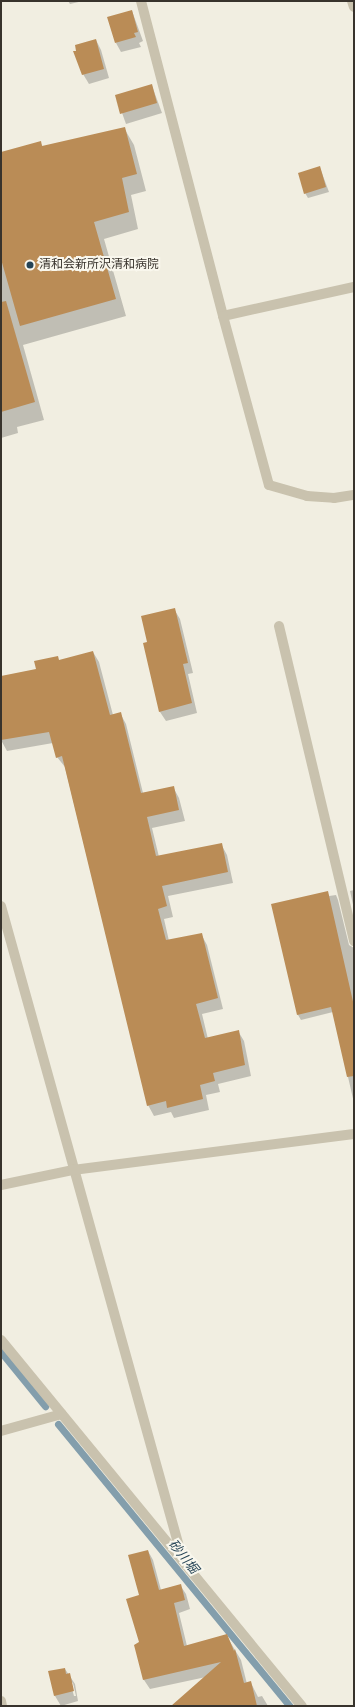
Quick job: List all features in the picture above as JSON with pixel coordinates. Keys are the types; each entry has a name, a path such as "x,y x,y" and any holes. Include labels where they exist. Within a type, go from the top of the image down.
{"street":[{"path":"141,1 223,316 269,485 307,496 334,498 354,495"},
{"path":"352,1 354,7"},
{"path":"223,316 354,287"},
{"path":"279,626 354,942"},
{"path":"1,906 182,1561"},
{"path":"1,1185 73,1170 354,1134"},
{"path":"1,1340 302,1706"},
{"path":"1,1430 62,1414"},
{"path":"1,1701 2,1706"}],"building":[{"path":"132,10 138,32 134,33 136,37 115,43 107,17"},
{"path":"96,39 104,69 82,75 73,51 76,51 75,45"},
{"path":"152,84 157,103 120,114 115,95"},
{"path":"125,127 137,174 122,178 129,212 94,222 116,299 20,326 1,259 1,152 41,141 42,146"},
{"path":"320,166 326,187 304,194 298,173"},
{"path":"6,301 35,402 1,412 1,302"},
{"path":"175,608 188,663 183,664 192,703 159,712 143,643 147,642 141,616"},
{"path":"93,651 110,715 121,712 141,793 174,786 179,810 147,817 156,856 222,843 228,872 162,886 167,906 158,909 166,940 202,933 218,998 196,1004 205,1038 239,1030 245,1065 213,1073 215,1081 200,1085 203,1099 167,1108 166,1101 147,1106 62,756 56,758 49,732 1,740 1,676 36,669 34,661 58,656 59,660"},
{"path":"328,891 354,1006 354,1076 347,1077 331,1007 297,1015 271,904"},
{"path":"148,1550 159,1590 181,1584 185,1600 174,1603 184,1646 227,1634 234,1651 235,1649 244,1683 251,1681 257,1706 171,1706 221,1662 143,1680 134,1645 139,1642 126,1599 139,1595 128,1555"},
{"path":"65,1668 66,1674 70,1673 74,1691 54,1696 48,1671"}],"waterway":[{"name":"砂川堀","path":"1,1352 45,1406"},
{"name":"砂川堀","path":"58,1424 290,1706"}],"place":[{"name":"清和会新所沢清和病院","path":"30,265"}]}
